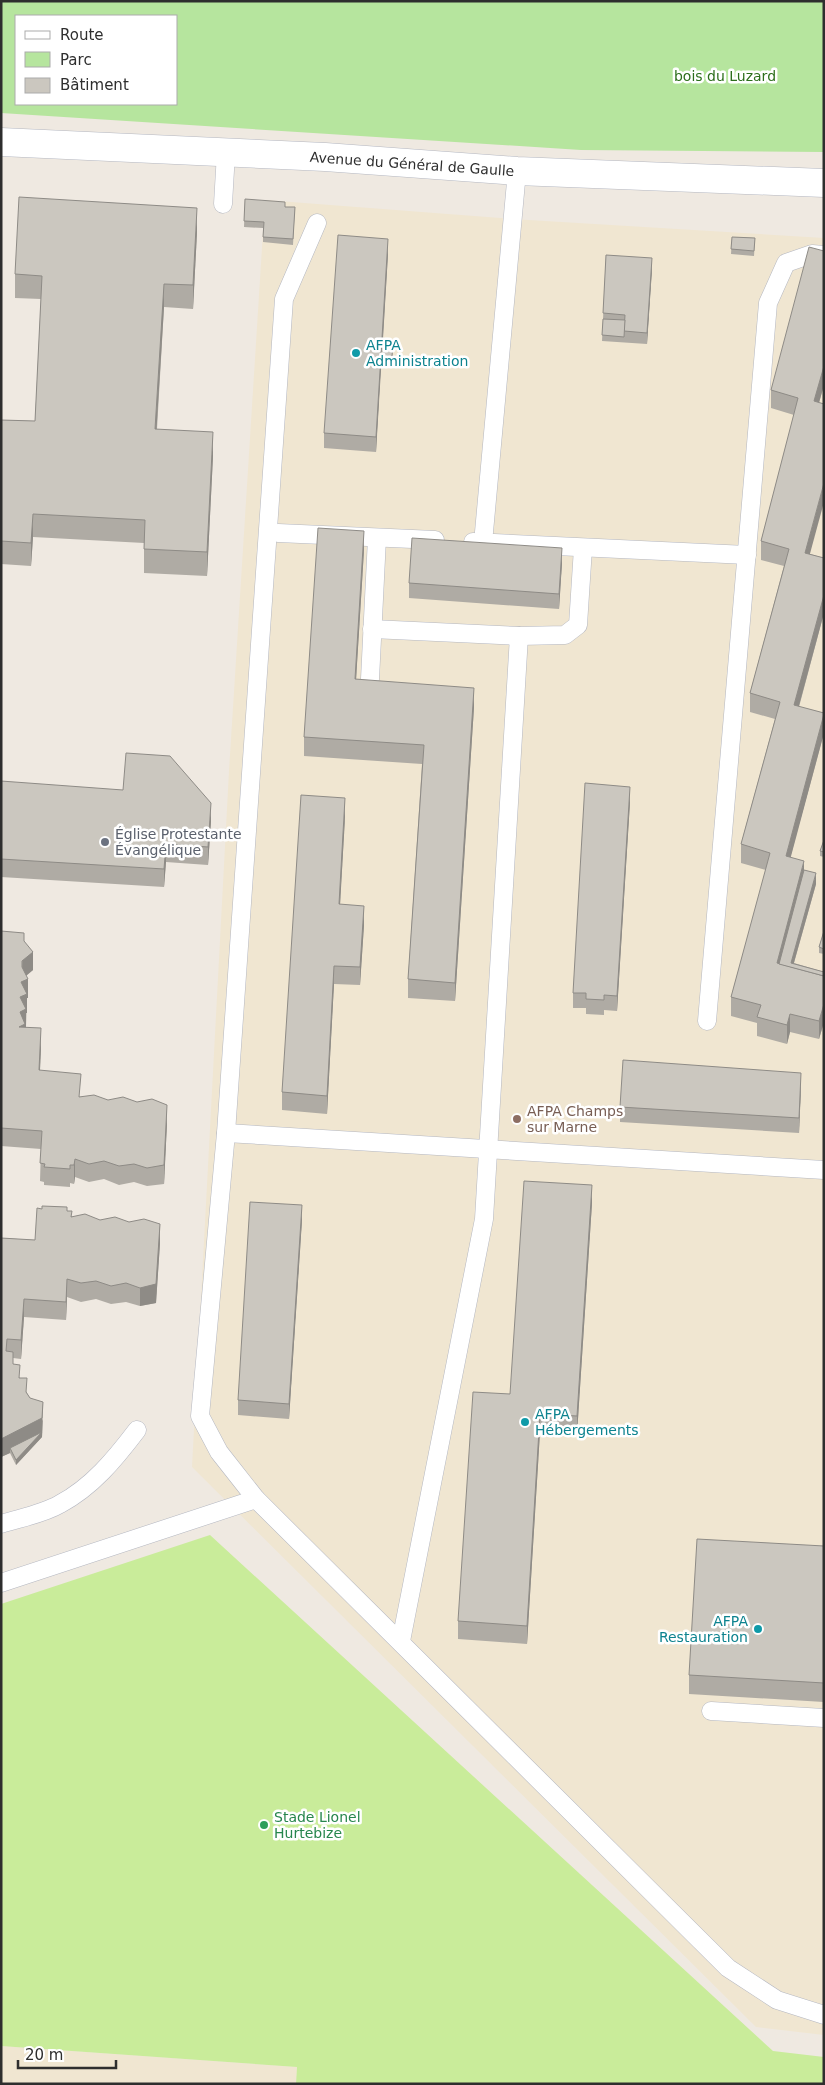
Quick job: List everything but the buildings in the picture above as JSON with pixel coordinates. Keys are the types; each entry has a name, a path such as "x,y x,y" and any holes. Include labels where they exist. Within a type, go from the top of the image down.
{"main road":[{"name":"Avenue du Général de Gaulle","path":"1,142 226,153 517,171 824,184"}],"lane":[{"path":"222,204 226,153"},
{"path":"483,543 517,171"},
{"path":"317,224 284,299 226,1134 200,1416 219,1452 256,1499 728,1968 777,2000 824,2015"},
{"path":"707,1021 768,303 786,263 812,254 824,255"},
{"path":"278,532 746,555"},
{"path":"370,680 377,538"},
{"path":"372,629 519,636 565,635 578,625 583,548"},
{"path":"400,1641 484,1219 519,636"},
{"path":"226,1134 824,1170"},
{"path":"1,1524 59,1505 97,1478 115,1459 137,1430"},
{"path":"1,1583 256,1499"},
{"path":"711,1711 824,1718"}],"shaded area":[{"name":"AFPA Champs sur Marne","path":"265,200 512,219 824,238 824,2035 756,2027 192,1467 229,771"},
{"path":"1,2046 297,2067 296,2084 1,2084"}],"green space":[{"name":"bois du Luzard","path":"1,1 824,1 824,152 581,150 1,113"},
{"name":"Stade Lionel Hurtebize","path":"210,1535 773,2051 824,2057 824,2084 296,2084 297,2067 1,2046 1,1604"}],"place":[{"name":"AFPA Administration","path":"356,353"},
{"name":"Église Protestante Évangélique","path":"105,842"},
{"name":"AFPA Champs sur Marne","path":"517,1119"},
{"name":"AFPA Hébergements","path":"525,1422"},
{"name":"AFPA Restauration","path":"758,1629"},
{"name":"Stade Lionel Hurtebize","path":"264,1825"}]}
